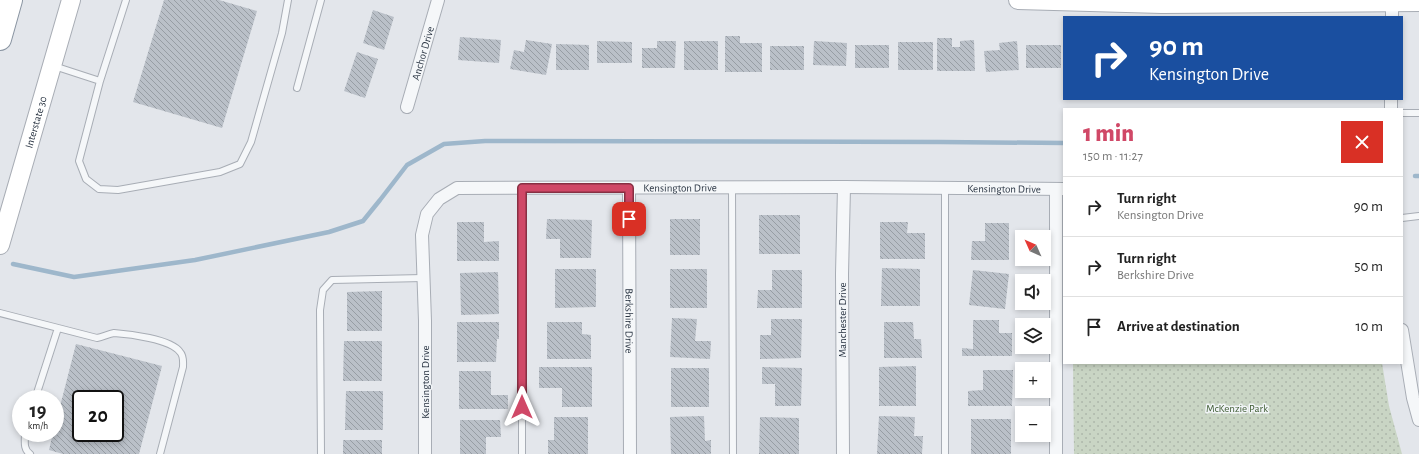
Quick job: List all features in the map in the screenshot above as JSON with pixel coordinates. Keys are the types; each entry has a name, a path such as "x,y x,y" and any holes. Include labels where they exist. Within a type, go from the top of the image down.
{"highway":[{"path":"0,38 11,0"}],"street":[{"name":"Interstate 30","path":"0,245 71,0"},
{"name":"Anchor Drive","path":"407,107 438,0"},
{"path":"1018,0 1392,6 1419,2"},
{"name":"Kensington Drive","path":"425,454 425,322 422,235 427,214 439,198 457,188 844,187 1060,190"},
{"name":"Manchester Drive","path":"843,454 842,274 844,187"},
{"name":"Berkshire Drive","path":"629,188 630,454"},
{"path":"1056,454 1060,190"},
{"path":"1403,336 1413,398 1419,420"}],"lane":[{"path":"126,0 100,81 79,161 86,179 99,189 118,190 220,172 240,164 251,142 282,33 288,0"},
{"path":"297,88 321,0"},
{"path":"52,66 100,81"},
{"path":"1403,113 1419,113"},
{"path":"732,187 733,454"},
{"path":"522,188 522,454"},
{"path":"944,188 945,454"},
{"path":"1403,218 1419,216"},
{"path":"321,454 320,310 323,290 332,280 423,278"},
{"path":"0,313 97,338 102,338 114,333 142,336 172,345 180,351 183,358 183,367 160,454"},
{"path":"38,390 58,328"},
{"path":"25,442 26,451 30,454"}],"green space":[{"name":"McKenzie Park","path":"1073,364 1382,364 1389,406 1402,454 1074,454"}],"building":[{"path":"164,0 219,0 257,11 222,128 133,102"},
{"path":"373,10 394,17 384,50 363,43"},
{"path":"725,36 740,36 740,43 762,43 762,72 725,72"},
{"path":"460,37 501,40 499,63 458,60"},
{"path":"937,38 952,38 952,47 960,47 960,41 974,40 975,71 937,71"},
{"path":"526,40 552,44 546,75 510,69 514,50 524,52"},
{"path":"597,41 632,42 632,63 597,63"},
{"path":"657,41 676,41 675,68 642,68 642,48 657,48"},
{"path":"684,41 718,41 718,70 684,70"},
{"path":"814,41 847,43 846,66 813,65"},
{"path":"1017,41 1019,70 986,72 984,51 1000,50 999,43"},
{"path":"898,42 933,42 933,70 898,70"},
{"path":"556,44 589,45 589,70 556,70"},
{"path":"855,45 889,45 889,68 855,68"},
{"path":"1026,45 1061,45 1061,68 1026,68"},
{"path":"770,46 804,46 804,70 770,70"},
{"path":"357,52 378,59 365,98 344,91"},
{"path":"759,215 800,215 800,254 759,254"},
{"path":"547,219 592,220 591,258 560,258 560,239 546,239"},
{"path":"670,219 700,219 700,255 670,255"},
{"path":"457,222 484,222 484,242 499,241 499,261 457,261"},
{"path":"880,222 908,222 907,233 925,233 925,259 880,259"},
{"path":"985,223 1009,223 1009,260 971,260 972,241 985,241"},
{"path":"882,268 920,269 920,306 881,306"},
{"path":"555,269 596,269 596,307 555,308"},
{"path":"670,269 707,269 707,308 670,308"},
{"path":"772,270 802,270 802,308 757,308 758,290 772,290"},
{"path":"973,270 1009,274 1005,309 969,305"},
{"path":"498,272 499,314 461,315 460,273"},
{"path":"382,291 382,331 347,331 347,292"},
{"path":"672,318 697,319 695,341 711,341 710,359 670,357"},
{"path":"771,319 802,319 801,358 760,359 760,335 771,335"},
{"path":"973,320 999,320 999,333 1012,333 1012,356 962,356 962,348 973,349"},
{"path":"457,322 499,322 499,339 497,339 496,362 457,362"},
{"path":"547,322 582,322 582,334 591,335 591,359 547,359"},
{"path":"884,322 913,322 914,339 921,339 922,358 884,358"},
{"path":"344,341 382,341 382,381 343,381"},
{"path":"76,344 162,366 139,454 63,454 49,450 51,442 64,442 64,391"},
{"path":"916,366 916,406 879,406 879,367"},
{"path":"539,367 592,367 592,407 562,407 562,388 539,388"},
{"path":"762,367 802,368 801,406 775,406 775,384 762,384"},
{"path":"671,368 709,368 709,407 671,407"},
{"path":"983,370 1013,370 1012,406 968,406 968,391 983,390"},
{"path":"459,371 491,371 491,395 508,395 508,409 459,409"},
{"path":"346,391 383,391 383,430 345,430"},
{"path":"704,416 705,441 711,440 711,454 671,454 670,417"},
{"path":"879,416 915,417 914,436 923,436 922,454 877,454"},
{"path":"554,417 588,417 588,454 548,454 548,440 554,440"},
{"path":"760,417 799,418 799,454 759,454"},
{"path":"971,419 1011,419 1011,454 971,454"},
{"path":"460,420 500,420 501,437 486,437 486,454 460,454"},
{"path":"343,440 382,440 382,454 343,454"}],"waterway":[{"path":"13,264 74,277 195,260 329,232 363,221 407,165 444,144 485,141 1063,143"}],"route":[{"path":"522,407 522,188 629,188 629,219"}]}
